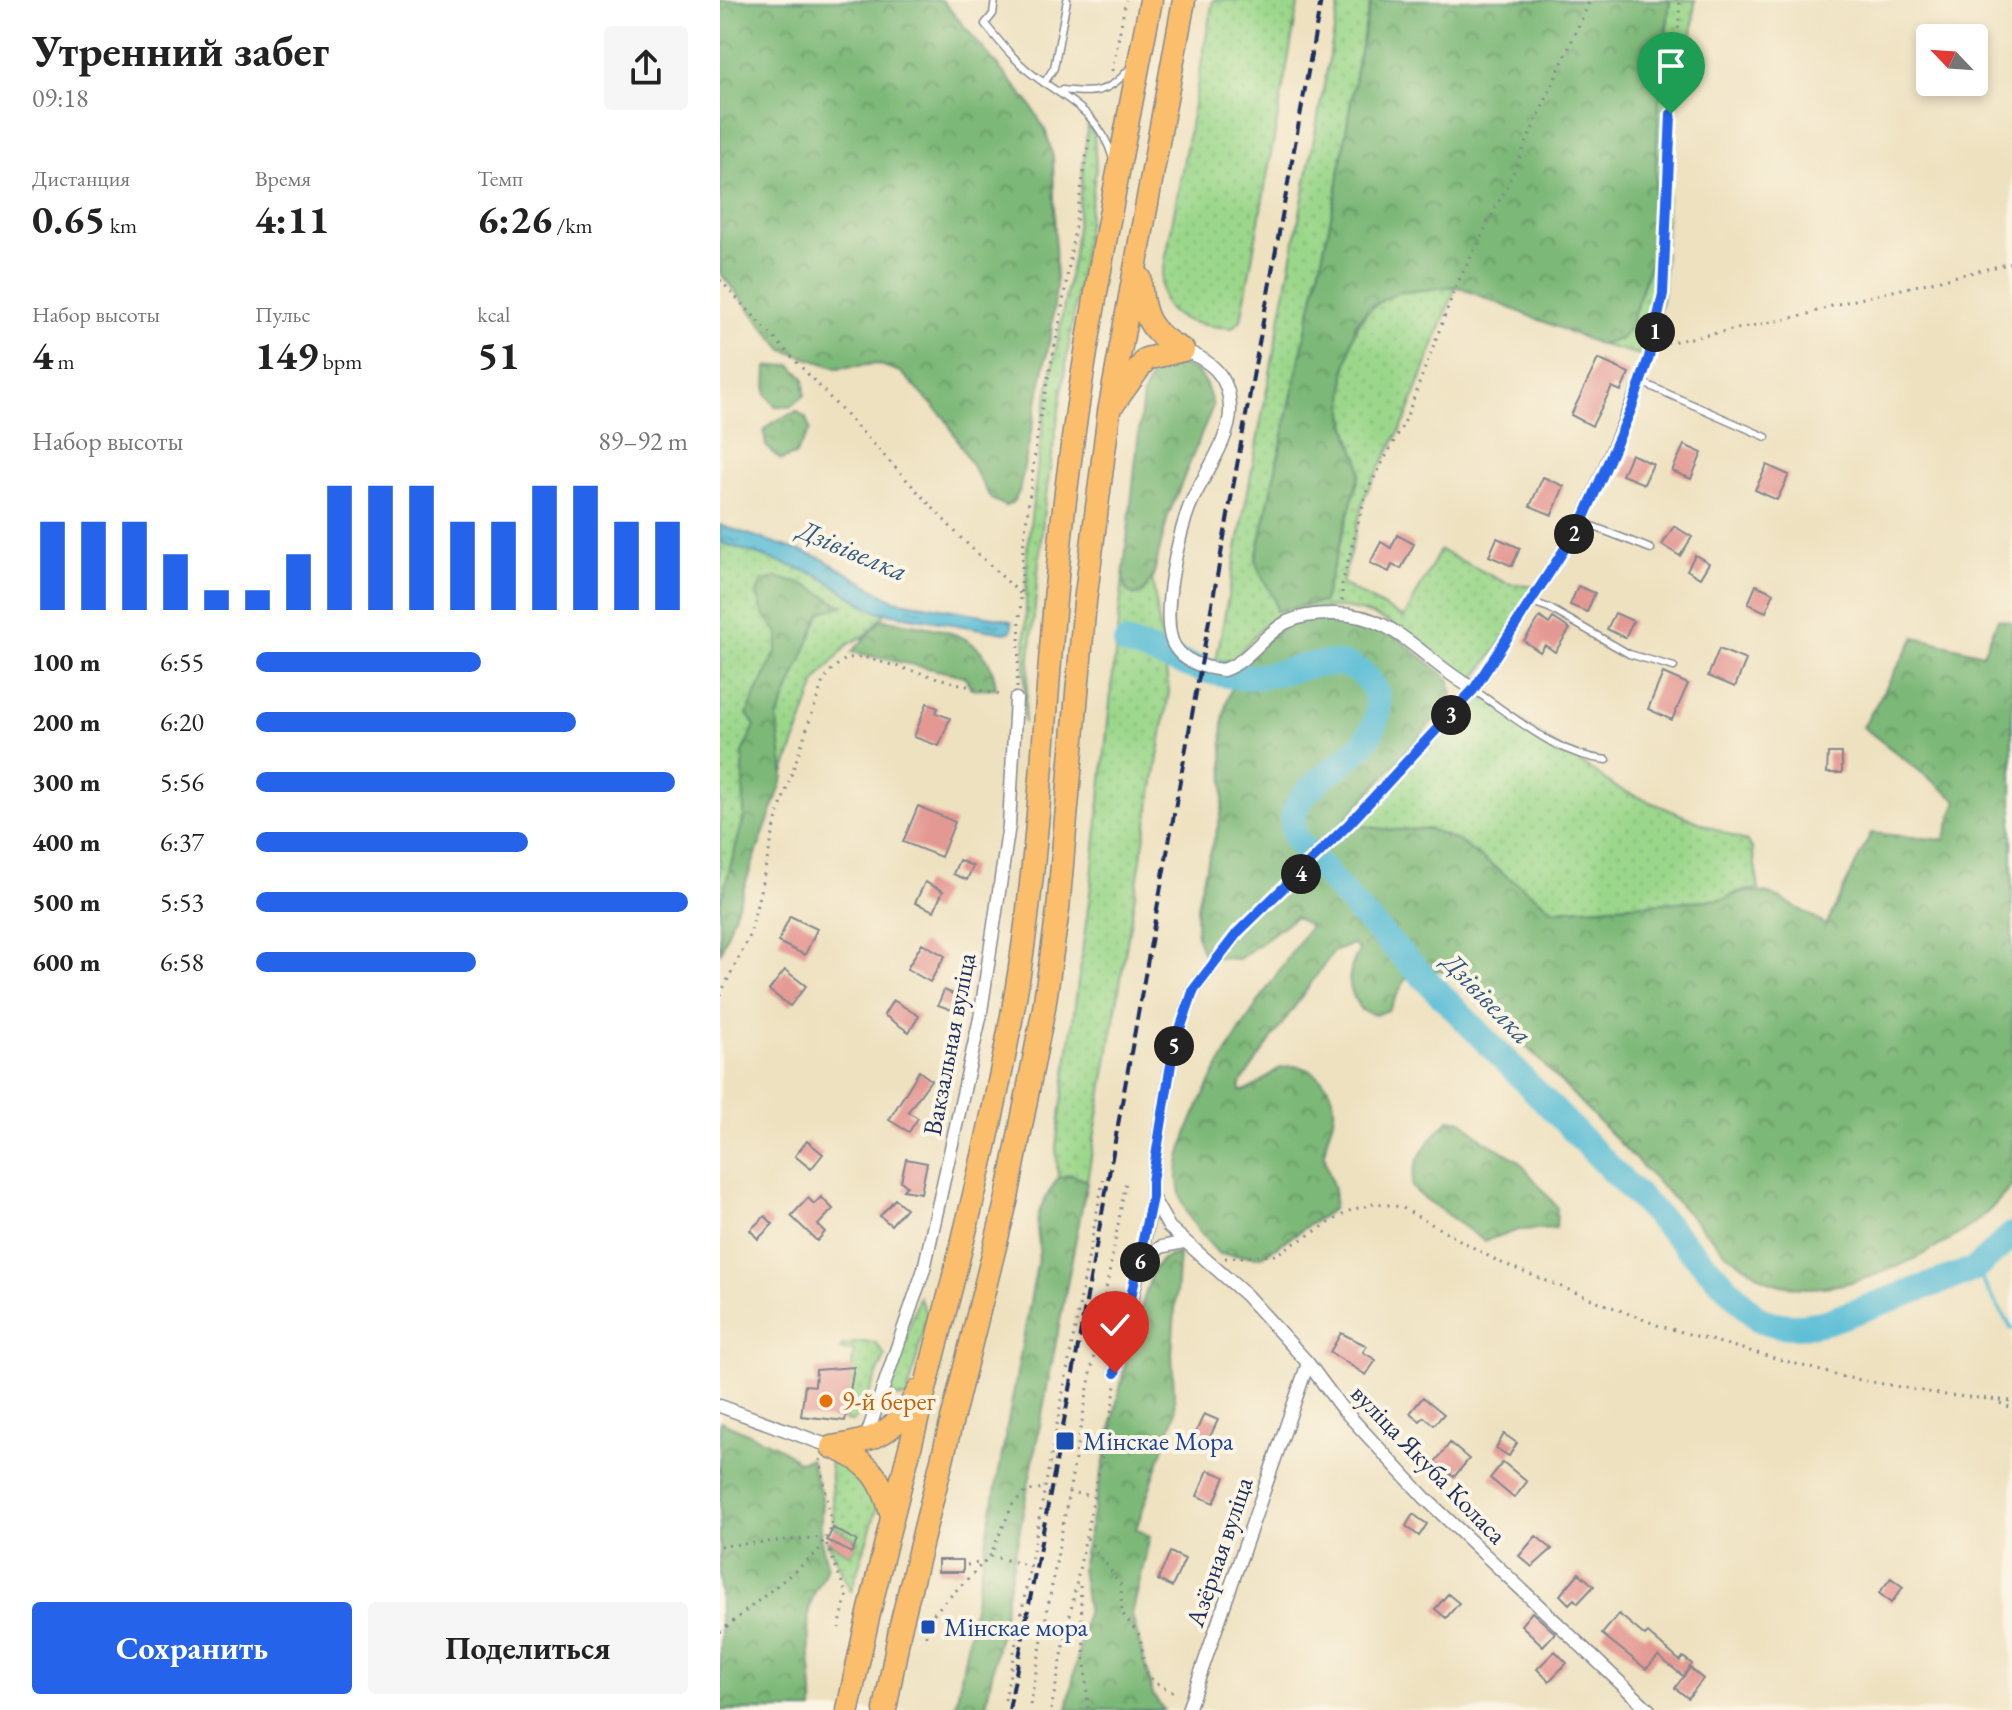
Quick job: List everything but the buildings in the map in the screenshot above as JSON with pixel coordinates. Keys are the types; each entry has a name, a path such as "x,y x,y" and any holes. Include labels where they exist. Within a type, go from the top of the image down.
{"highway":[{"path":"848,1710 986,1140 1016,989 1038,829 1065,505 1151,0"},
{"path":"885,1710 900,1629 1007,1198 1044,1008 1058,910 1085,602 1109,412 1184,0"},
{"path":"1138,246 1145,315 1152,330 1183,350"},
{"path":"1109,412 1146,359 1183,350"},
{"path":"824,1444 864,1442 887,1430 907,1412 932,1365"},
{"path":"824,1444 854,1456 878,1477 892,1520"}],"street":[{"path":"1183,350 1215,367 1223,378 1231,408 1180,535 1170,608 1171,639 1176,649 1191,662 1223,670 1241,660 1285,623 1342,613 1364,614 1397,632 1474,689"},
{"path":"1115,1373 1152,1197 1174,1046 1194,989 1238,932 1303,871 1474,689 1582,522 1641,382"},
{"name":"Вакзальная вуліца","path":"864,1442 924,1269 980,1018 1009,825 1016,699"},
{"name":"вуліца Якуба Коласа","path":"1152,1197 1159,1213 1185,1242 1246,1295 1308,1363 1340,1406 1425,1498 1649,1710"},
{"path":"1140,1263 1161,1247 1185,1242"},
{"name":"Азёрная вуліца","path":"1189,1706 1308,1363"},
{"path":"720,1406 824,1444"}],"lane":[{"path":"995,0 993,14 985,24 1010,55 1044,83 1058,89 1093,94 1108,89 1141,54"},
{"path":"1044,83 1054,68 1067,0"},
{"path":"1058,89 1093,117 1104,134 1119,178"},
{"path":"1641,382 1766,437"},
{"path":"1582,522 1651,549"},
{"path":"1532,602 1549,608 1629,654 1674,667"},
{"path":"1474,689 1556,746 1583,758 1607,760"}],"path":[{"path":"1108,89 1126,0"},
{"path":"1342,613 1342,584 1366,493 1405,421 1456,286 1508,184 1590,0"},
{"path":"1641,382 1663,294 1680,0"},
{"path":"720,995 750,935 777,817 808,720 822,684 832,669 847,658 863,657 1016,699 1023,548 1039,422 1060,321 1093,117"},
{"path":"1651,346 1802,316 1838,304 2012,263"},
{"path":"720,280 927,498 961,538 1023,596"},
{"path":"1005,1700 1103,1180"},
{"path":"1030,1705 1126,1181"},
{"path":"1202,1255 1240,1259 1275,1255 1351,1210 1376,1203 1401,1207 1499,1262 1657,1325 1839,1376 1997,1402 2012,1408"},
{"path":"1051,1710 1117,1391 1115,1373"},
{"path":"1997,1402 2012,1401"},
{"path":"824,1444 832,1527 825,1540 847,1595 839,1628"},
{"path":"926,1636 931,1616 990,1556 1013,1504 1026,1492 1046,1487"},
{"path":"1068,1492 1094,1497"},
{"path":"720,1632 818,1552 829,1533"},
{"path":"720,1546 824,1537"},
{"path":"1087,1538 1121,1585 1122,1613 1140,1636 1145,1671 1154,1682 1189,1706"},
{"path":"990,1556 1031,1566"},
{"path":"967,1565 984,1562"},
{"path":"1080,1581 1088,1710"}],"green space":[{"path":"720,0 942,0 1031,105 1046,132 1053,157 1056,288 1051,333 1019,492 1014,501 1006,506 991,499 945,418 901,372 877,364 837,368 783,350 720,273"},
{"path":"1213,0 1299,0 1241,320 1232,328 1195,323 1177,316 1165,304 1161,284"},
{"path":"1340,0 1371,0 1336,194 1256,559 1257,566 1274,597 1277,611 1323,602 1360,473 1344,414 1343,396 1345,360 1356,328 1366,314 1395,294 1456,286 1405,421 1365,495 1342,584 1404,618 1440,550 1506,583 1541,588 1470,685 1399,629 1360,611 1338,608 1308,610 1278,618 1258,632 1233,660 1216,661"},
{"path":"1371,0 1670,0 1659,101 1652,258 1629,329 1620,339 1601,345 1456,286 1397,293 1369,307 1356,324 1345,372 1344,414 1359,459 1360,473 1323,602 1276,611 1256,559 1336,194"},
{"path":"1670,0 1695,0 1689,73 1671,114 1663,294 1649,357 1601,345 1620,339 1629,329 1652,258 1659,101"},
{"path":"1088,124 1094,134 1096,169 1044,508 1024,723 1027,550 1044,415 1074,251"},
{"path":"1174,364 1196,370 1206,385 1213,406 1168,516 1153,577 1143,592 1134,596 1126,590 1123,577 1143,394 1152,374"},
{"path":"791,365 804,378 805,395 790,407 775,406 766,394 767,367"},
{"path":"797,411 806,418 810,430 795,455 781,460 766,446 764,431 773,422"},
{"path":"720,542 818,575 866,606 885,614 866,635 848,644 817,680 720,954"},
{"path":"1123,577 1126,590 1143,592 1152,577 1169,692 1087,1181 1070,1175 1058,1178 1056,1146 1091,886"},
{"path":"778,578 808,586 843,606 821,612 777,719 784,777 720,954 720,904 744,817 743,750 755,726 747,714 776,652 779,634 763,613 757,593 762,581"},
{"path":"1330,618 1364,620 1394,635 1449,679 1452,691 1449,703 1350,815 1350,824 1390,830 1429,829 1458,841 1554,910 1725,899 1752,892 1777,897 1826,925 1871,833 1944,840 1957,800 1863,727 1915,637 1983,654 1998,619 2012,622 2012,1186 1962,1232 1881,1273 1821,1287 1794,1287 1769,1281 1727,1254 1459,977 1439,970 1410,971 1389,1010 1375,1015 1361,1010 1350,987 1350,973 1359,950 1353,944 1333,952 1240,1084 1240,1091 1247,1090 1279,1069 1294,1066 1311,1071 1329,1088 1334,1104 1325,1157 1334,1194 1333,1209 1261,1257 1219,1254 1198,1230 1183,1203 1178,1181 1181,1154 1208,1087 1251,1013 1310,926 1295,917 1239,959 1205,957 1198,942 1198,905 1222,809 1225,708 1236,678 1267,640 1298,621"},
{"path":"882,619 938,629 970,642 983,653 996,688 971,689 965,676 852,652"},
{"path":"1474,689 1617,788 1747,842 1752,848 1759,889 1739,891 1725,899 1554,910 1458,841 1429,829 1390,830 1350,824"},
{"path":"1450,1119 1462,1121 1483,1140 1518,1160 1557,1207 1556,1228 1519,1230 1484,1241 1412,1187 1419,1158"},
{"path":"1070,1174 1087,1181 985,1710 955,1710 1040,1248 1038,1218 1058,1178"},
{"path":"1179,1253 1172,1353 1175,1414 1136,1529 1150,1536 1132,1615 1153,1695 1164,1710 1067,1710 1087,1608 1081,1568 1129,1347 1153,1270 1162,1259"},
{"path":"919,1297 927,1315 907,1398 895,1397 890,1387"},
{"path":"860,1342 876,1343 885,1356 860,1415 852,1422 845,1421 854,1351 840,1350 842,1346"},
{"path":"720,1421 779,1447 798,1462 810,1459 822,1498 820,1537 827,1564 809,1610 813,1710 720,1710"},
{"path":"842,1462 868,1483 878,1505 851,1591 827,1541 850,1554 858,1541 834,1527 830,1463"}],"water":[{"path":"720,525 821,558 894,600 1005,619 1012,622 1011,631 1005,633 875,611 818,575 720,542"}],"waterway":[{"name":"Дзівівелка","path":"1126,643 1219,674 1263,676 1306,666 1334,664 1359,671 1367,678 1378,702 1374,725 1355,752 1304,796 1293,818 1296,840 1359,911 1757,1318 1793,1326 1829,1321 1975,1269 2012,1235"},
{"path":"1975,1269 2012,1329"}],"railway":[{"path":"1009,1710 1075,1363 1321,0"}],"place":[{"name":"9-й берег","path":"826,1401"},
{"name":"Мінскае Мора","path":"1065,1441"},
{"name":"Мінскае мора","path":"928,1627"}],"route":[{"path":"1115,1373 1152,1197 1174,1046 1194,989 1238,932 1349,824 1474,689 1541,588 1582,522 1593,498 1641,382 1663,294 1671,114"}]}
